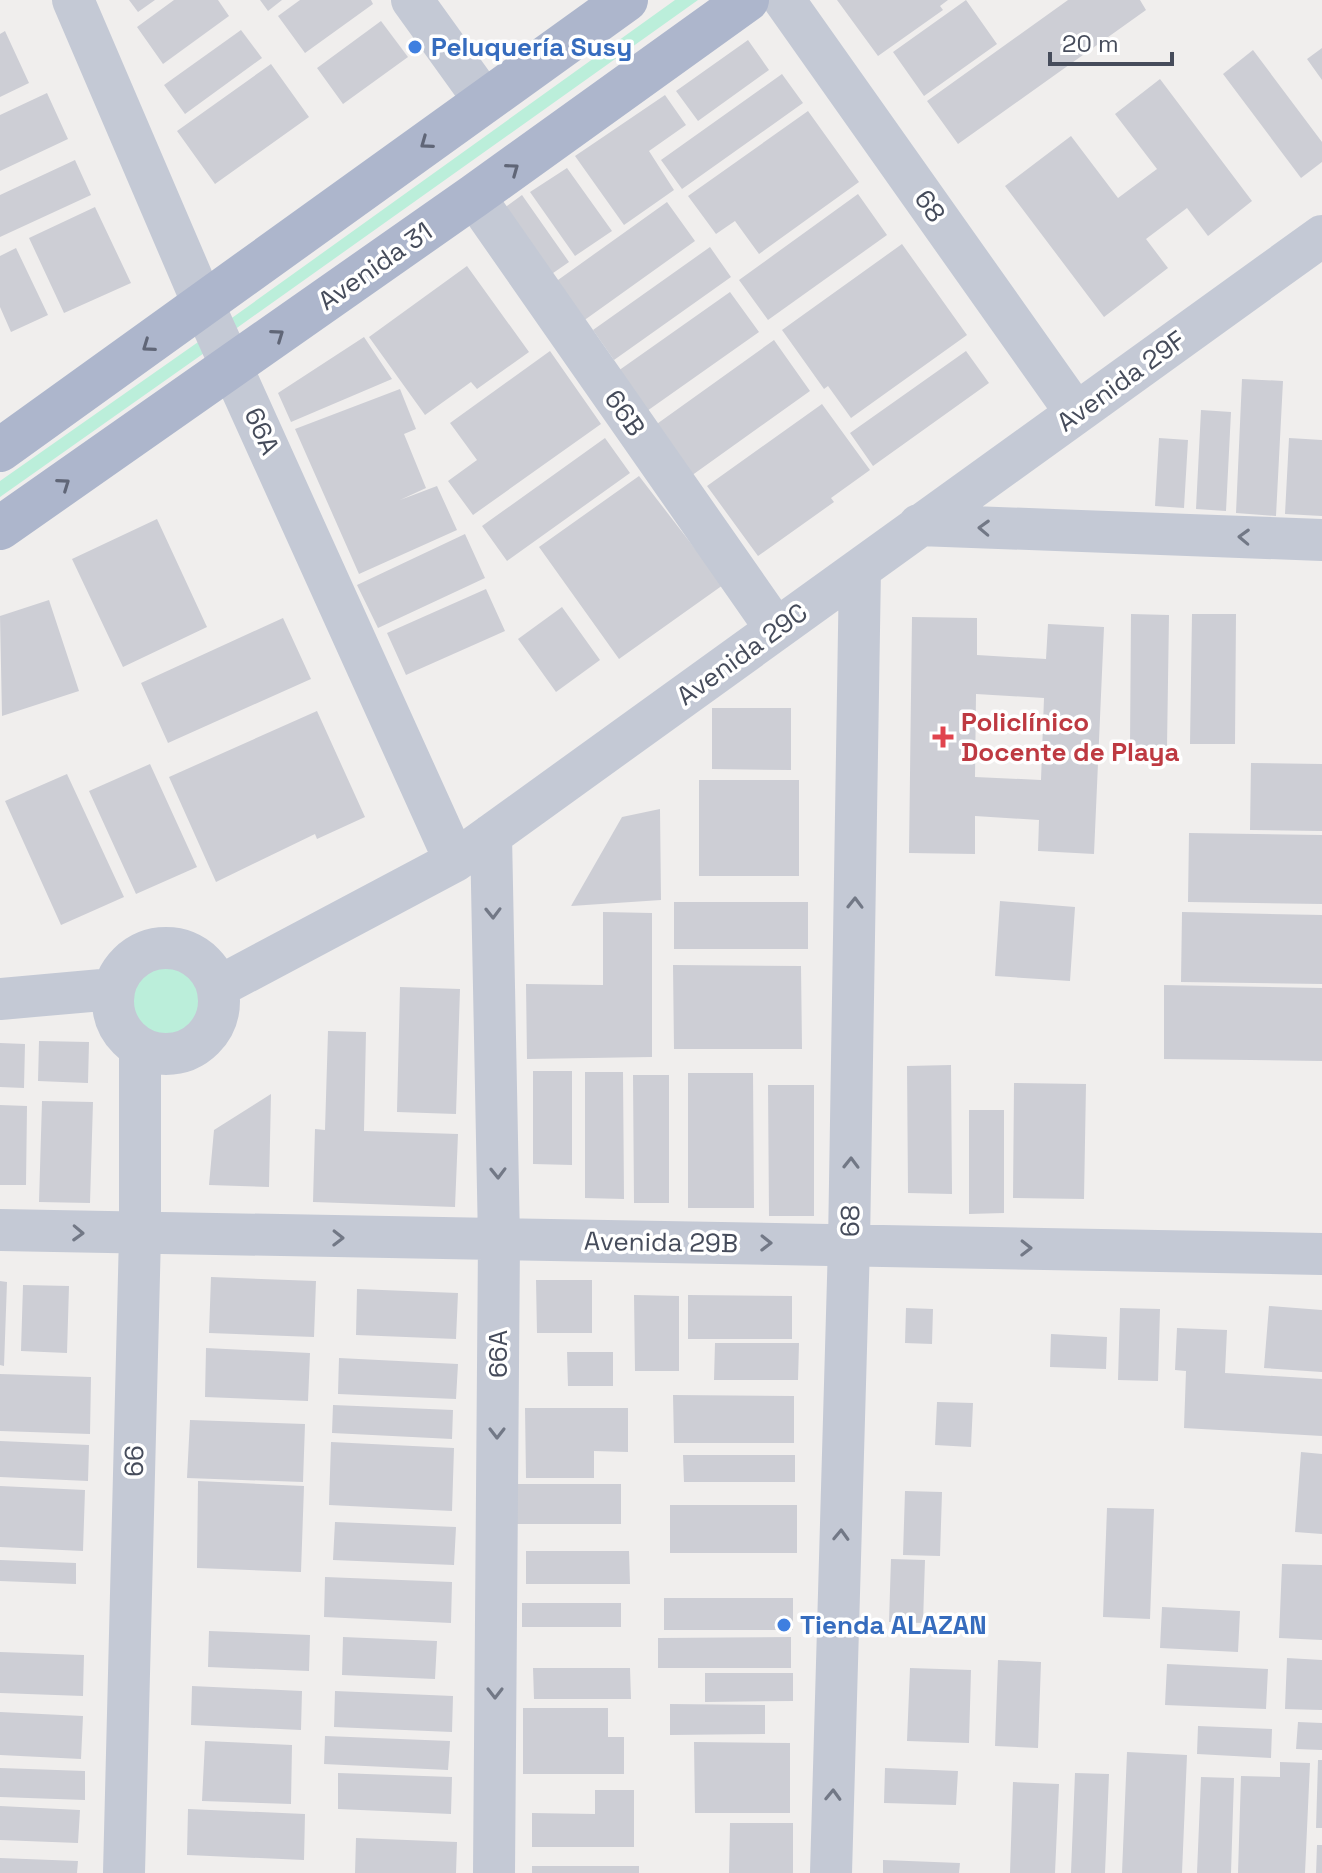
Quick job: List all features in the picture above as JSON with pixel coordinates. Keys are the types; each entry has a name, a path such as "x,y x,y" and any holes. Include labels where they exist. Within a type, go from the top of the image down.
{"main road":[{"path":"8,441 204,306 484,100 626,0"},
{"name":"Avenida 31","path":"0,528 233,367 747,0"}],"street":[{"name":"66A","path":"73,0 204,306 455,861"},
{"path":"412,0 484,100"},
{"name":"68","path":"784,0 1076,413"},
{"name":"66B","path":"474,196 776,629"},
{"name":"Avenida 29F","path":"919,525 1322,236"},
{"path":"919,525 1322,540"},
{"name":"Avenida 29C","path":"218,987 455,861 919,525"},
{"name":"68","path":"831,1873 849,1244 860,569"},
{"name":"66A","path":"491,835 499,1240 494,1873"},
{"path":"163,948 180,949 197,957 210,970 218,987 219,1006 215,1024 197,1044 174,1055 157,1055 126,1038 112,1007 113,989 131,960 163,948"},
{"path":"0,999 113,989"},
{"name":"66","path":"124,1873 140,1235 140,1048"},
{"name":"Avenida 29B","path":"0,1230 140,1235 1322,1254"}],"green space":[{"path":"675,0 698,0 234,330 229,320"},
{"path":"201,340 207,351 0,497 0,481"},
{"path":"168,963 183,966 195,974 203,986 206,1001 203,1016 195,1028 183,1036 168,1039 153,1036 141,1028 133,1016 130,1001 133,986 141,974 153,966"}],"building":[{"path":"129,0 155,0 138,12"},
{"path":"174,0 218,0 229,16 163,64 137,27"},
{"path":"260,0 282,0 268,11"},
{"path":"300,0 371,0 373,4 305,53 278,16"},
{"path":"837,0 948,0 940,6 943,10 878,56"},
{"path":"966,0 997,44 924,96 893,52"},
{"path":"1068,0 1140,0 1146,10 958,144 927,101"},
{"path":"381,21 408,57 343,104 317,68"},
{"path":"241,30 262,58 185,114 164,85"},
{"path":"5,31 29,83 0,97 0,34"},
{"path":"748,40 769,70 698,121 676,91"},
{"path":"1322,48 1322,80 1307,59"},
{"path":"1253,50 1322,142 1322,162 1301,178 1223,74"},
{"path":"271,64 309,117 215,184 177,131"},
{"path":"782,74 803,103 682,189 661,160"},
{"path":"1160,79 1252,201 1208,236 1187,208 1146,239 1168,268 1104,317 1005,186 1071,136 1118,198 1157,169 1115,114"},
{"path":"47,93 68,139 0,171 0,115"},
{"path":"665,95 686,125 649,151 674,190 624,225 575,156"},
{"path":"808,111 859,182 759,254 735,221 716,234 688,196"},
{"path":"75,160 91,195 0,237 0,195"},
{"path":"567,168 612,231 575,256 530,192"},
{"path":"858,194 887,235 768,320 739,280"},
{"path":"522,195 569,262 543,280 496,214"},
{"path":"667,202 695,241 579,324 551,285"},
{"path":"95,207 131,283 64,313 29,238"},
{"path":"902,244 967,335 851,418 828,386 824,389 782,330"},
{"path":"710,247 731,277 614,360 593,330"},
{"path":"16,248 48,315 11,332 0,307 0,256"},
{"path":"467,266 529,352 477,389 471,382 425,415 369,337"},
{"path":"730,292 759,332 647,411 618,371"},
{"path":"364,337 392,379 291,422 278,393"},
{"path":"774,340 810,391 691,476 654,426"},
{"path":"550,351 601,424 473,515 448,481 477,460 450,423"},
{"path":"966,351 989,383 873,466 850,433"},
{"path":"1242,379 1283,381 1276,516 1236,513"},
{"path":"400,389 416,429 404,434 426,488 400,500 437,486 457,530 359,574 295,429"},
{"path":"822,404 870,470 831,498 834,502 758,556 707,486"},
{"path":"1201,410 1231,412 1226,511 1196,509"},
{"path":"605,438 630,473 507,561 482,526"},
{"path":"1159,438 1188,440 1184,508 1155,506"},
{"path":"1289,438 1322,440 1322,516 1285,514"},
{"path":"639,476 723,585 619,659 539,547"},
{"path":"157,519 207,627 123,667 72,559"},
{"path":"465,534 485,578 378,628 357,585"},
{"path":"486,589 505,631 406,675 387,633"},
{"path":"49,600 79,691 2,716 0,616"},
{"path":"562,607 600,660 556,692 518,639"},
{"path":"1131,614 1169,615 1167,747 1130,746"},
{"path":"1192,614 1236,614 1235,744 1190,744"},
{"name":"Policlínico Docente de Playa","path":"912,617 977,618 977,655 1046,659 1048,624 1104,627 1094,854 1038,851 1039,820 975,816 975,854 909,853","holes":["976,694 1044,698 1041,780 975,777"]},
{"path":"283,618 311,679 168,743 141,683"},
{"path":"712,708 791,708 791,770 712,769"},
{"path":"317,711 365,817 317,839 315,834 216,882 169,777"},
{"path":"1251,763 1322,764 1322,831 1250,830"},
{"path":"150,764 197,867 136,894 89,791"},
{"path":"67,774 124,897 61,925 5,801"},
{"path":"699,780 799,780 799,876 699,876"},
{"path":"660,809 661,900 571,906 622,817"},
{"path":"1189,833 1322,835 1322,904 1188,902"},
{"path":"1000,901 1075,907 1070,981 995,976"},
{"path":"674,902 808,902 808,949 674,949"},
{"path":"603,912 652,913 652,1057 527,1059 526,984 603,985"},
{"path":"1182,912 1322,915 1322,984 1181,982"},
{"path":"673,965 801,966 802,1049 674,1049"},
{"path":"1164,985 1322,988 1322,1061 1164,1059"},
{"path":"400,987 460,989 456,1114 397,1112"},
{"path":"328,1031 366,1032 364,1131 458,1134 455,1207 313,1202 315,1129 325,1130"},
{"path":"39,1041 89,1042 88,1083 38,1081"},
{"path":"0,1043 25,1044 24,1088 0,1087"},
{"path":"951,1065 952,1194 908,1193 907,1066"},
{"path":"533,1071 572,1071 572,1165 533,1164"},
{"path":"585,1072 623,1072 624,1199 585,1198"},
{"path":"688,1073 753,1073 754,1208 688,1208"},
{"path":"633,1075 669,1075 669,1203 634,1203"},
{"path":"1014,1083 1086,1084 1084,1199 1013,1198"},
{"path":"768,1085 814,1085 814,1216 769,1216"},
{"path":"271,1094 269,1187 209,1185 214,1130"},
{"path":"42,1101 93,1102 90,1203 39,1202"},
{"path":"0,1105 27,1106 26,1185 0,1185"},
{"path":"969,1110 1004,1110 1004,1213 969,1214"},
{"path":"211,1277 316,1281 314,1337 209,1333"},
{"path":"536,1280 592,1280 592,1333 537,1333"},
{"path":"0,1281 7,1282 4,1366 0,1365"},
{"path":"23,1285 69,1286 67,1353 21,1351"},
{"path":"357,1289 458,1293 456,1339 356,1335"},
{"path":"634,1295 679,1296 679,1371 635,1371"},
{"path":"688,1295 792,1296 792,1339 688,1339"},
{"path":"1269,1306 1322,1310 1322,1372 1264,1368"},
{"path":"906,1308 933,1309 932,1344 905,1343"},
{"path":"1120,1308 1160,1309 1158,1381 1118,1380"},
{"path":"1177,1328 1227,1330 1225,1373 1322,1379 1322,1436 1184,1428 1186,1371 1175,1370"},
{"path":"1051,1334 1107,1337 1106,1369 1050,1367"},
{"path":"715,1343 799,1343 798,1380 714,1380"},
{"path":"206,1348 310,1353 308,1401 205,1397"},
{"path":"567,1352 613,1352 613,1386 568,1386"},
{"path":"339,1358 458,1364 456,1399 338,1394"},
{"path":"0,1374 91,1377 90,1434 0,1431"},
{"path":"673,1395 794,1396 794,1443 674,1443"},
{"path":"937,1402 973,1403 971,1447 935,1445"},
{"path":"333,1405 453,1410 452,1439 332,1433"},
{"path":"525,1408 628,1408 628,1452 594,1451 594,1478 526,1478"},
{"path":"190,1420 305,1424 303,1482 187,1478"},
{"path":"0,1441 89,1445 88,1481 0,1477"},
{"path":"331,1442 454,1448 452,1511 329,1505"},
{"path":"1301,1452 1322,1454 1322,1534 1295,1532"},
{"path":"683,1455 795,1455 795,1482 684,1482"},
{"path":"198,1481 304,1486 301,1572 197,1568"},
{"path":"515,1484 621,1484 621,1524 516,1524"},
{"path":"0,1486 85,1490 83,1551 0,1547"},
{"path":"905,1491 942,1492 940,1556 903,1555"},
{"path":"670,1505 797,1505 797,1553 670,1553"},
{"path":"1107,1508 1154,1509 1150,1619 1103,1617"},
{"path":"335,1522 456,1527 454,1565 333,1560"},
{"path":"526,1551 629,1551 630,1584 526,1584"},
{"path":"891,1559 925,1560 923,1623 889,1622"},
{"path":"0,1560 76,1563 76,1584 0,1581"},
{"path":"1282,1564 1322,1565 1322,1640 1279,1638"},
{"path":"325,1577 452,1582 451,1623 324,1617"},
{"path":"664,1598 793,1598 793,1630 664,1630"},
{"path":"522,1603 621,1603 621,1627 522,1627"},
{"path":"1162,1607 1240,1611 1238,1652 1160,1648"},
{"path":"209,1631 310,1635 309,1671 208,1667"},
{"path":"343,1637 437,1641 435,1679 342,1675"},
{"path":"791,1637 791,1668 658,1668 658,1638"},
{"path":"0,1652 84,1655 83,1696 0,1693"},
{"path":"1287,1658 1322,1660 1322,1710 1285,1709"},
{"path":"998,1660 1041,1662 1038,1748 995,1746"},
{"path":"1167,1664 1268,1669 1266,1709 1165,1705"},
{"path":"533,1668 630,1668 631,1699 534,1699"},
{"path":"910,1668 971,1670 969,1743 907,1741"},
{"path":"705,1673 793,1673 793,1701 705,1702"},
{"path":"192,1686 302,1691 301,1730 191,1725"},
{"path":"335,1691 453,1696 452,1732 334,1727"},
{"path":"670,1704 765,1705 765,1734 670,1735"},
{"path":"523,1708 608,1708 608,1737 624,1737 624,1774 523,1774"},
{"path":"0,1712 83,1716 81,1759 0,1755"},
{"path":"1298,1722 1322,1723 1322,1750 1296,1749"},
{"path":"1198,1726 1272,1729 1271,1758 1197,1754"},
{"path":"325,1736 450,1741 448,1770 324,1764"},
{"path":"205,1741 292,1745 291,1804 202,1801"},
{"path":"694,1742 790,1743 790,1813 695,1813"},
{"path":"1127,1752 1187,1755 1182,1873 1122,1873"},
{"path":"1318,1760 1322,1760 1322,1828 1316,1828"},
{"path":"1280,1762 1310,1763 1305,1873 1238,1873 1241,1776 1280,1777"},
{"path":"0,1768 85,1771 85,1800 0,1797"},
{"path":"885,1768 958,1771 956,1805 884,1803"},
{"path":"338,1773 452,1777 451,1814 338,1809"},
{"path":"1075,1773 1109,1774 1105,1873 1071,1873"},
{"path":"1201,1777 1234,1778 1231,1873 1197,1873"},
{"path":"1013,1782 1059,1784 1055,1873 1010,1873"},
{"path":"595,1790 634,1790 634,1847 532,1847 532,1813 595,1814"},
{"path":"0,1806 80,1810 78,1843 0,1840"},
{"path":"188,1809 305,1814 304,1860 187,1855"},
{"path":"730,1823 793,1823 793,1873 729,1873"},
{"path":"356,1838 457,1842 456,1873 355,1873"},
{"path":"1317,1845 1322,1845 1322,1873 1316,1873"},
{"path":"0,1858 78,1861 77,1873 0,1873"},
{"path":"883,1860 960,1863 959,1873 883,1873"},
{"path":"532,1866 639,1866 639,1873 532,1873"}],"place":[{"name":"Peluquería Susy","path":"415,47"},
{"name":"Policlínico Docente de Playa","path":"943,737"},
{"name":"Tienda ALAZAN","path":"784,1625"}]}
